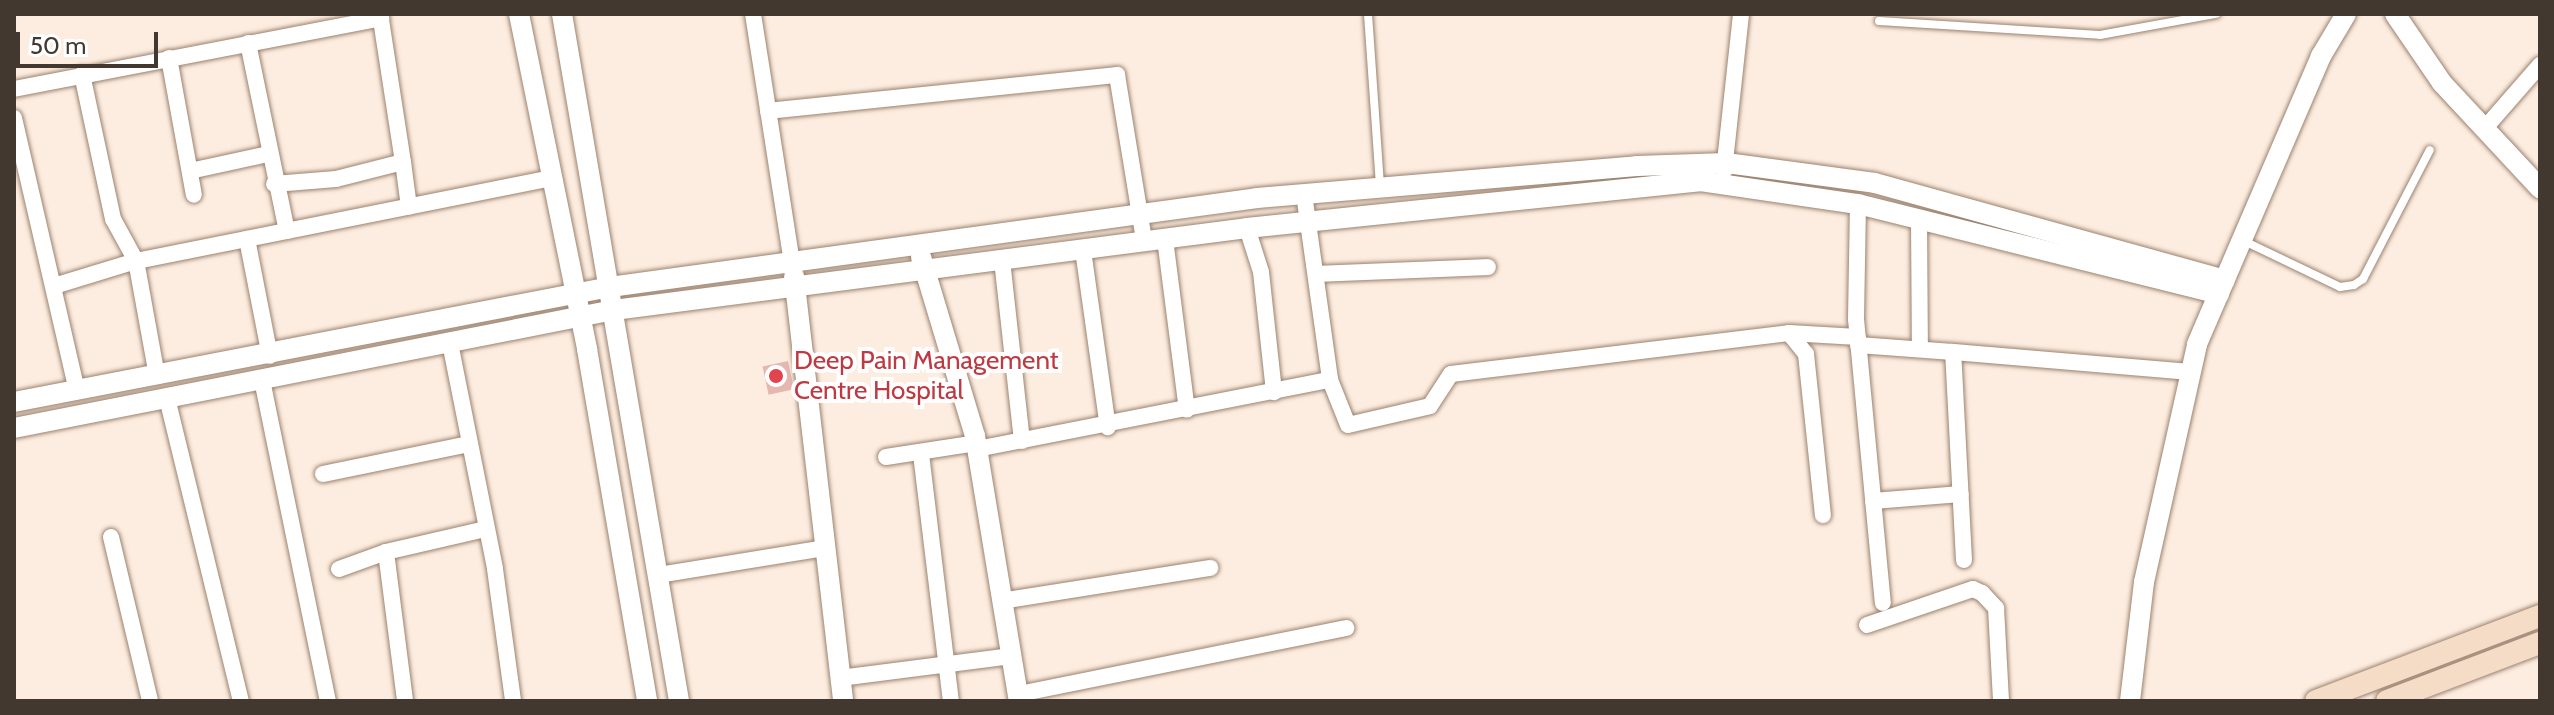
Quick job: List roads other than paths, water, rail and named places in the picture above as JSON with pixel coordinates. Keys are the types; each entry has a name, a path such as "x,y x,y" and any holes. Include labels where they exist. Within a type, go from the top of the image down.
{"main road":[{"path":"2316,701 2540,616"},
{"path":"2387,701 2540,643"}],"street":[{"path":"519,14 580,318 647,701"},
{"path":"562,14 679,701"},
{"path":"753,14 796,286 843,701"},
{"path":"1724,172 1741,14"},
{"path":"2130,701 2144,582 2191,372 2222,287 2321,56 2346,14"},
{"path":"2395,14 2442,83 2540,188"},
{"path":"14,89 381,16 409,207"},
{"path":"248,43 274,184 287,231"},
{"path":"169,58 194,195"},
{"path":"2485,128 2540,65"},
{"path":"82,74 113,219 136,261 157,376"},
{"path":"768,111 1117,75 1142,212 1144,240"},
{"path":"14,118 21,171 54,286 77,391"},
{"path":"190,171 268,154"},
{"path":"274,184 336,179 403,162"},
{"path":"14,402 270,356 610,287 919,247 1142,212 1380,186 1724,172 1875,183 2222,287"},
{"path":"14,428 614,310 1144,240 1724,172 2222,287"},
{"path":"54,286 136,261 551,178"},
{"path":"1304,194 1330,380 1348,425 1430,406 1451,374 1789,333 1920,349 2191,372"},
{"path":"1858,204 1858,341 1883,603"},
{"path":"1919,218 1920,349"},
{"path":"1247,228 1261,272 1274,392"},
{"path":"247,239 270,356"},
{"path":"1165,239 1187,410"},
{"path":"919,247 976,446 1019,697 1346,628"},
{"path":"1083,250 1108,427"},
{"path":"1002,260 1022,441"},
{"path":"1317,274 1488,267"},
{"path":"1789,333 1806,354 1823,515"},
{"path":"450,343 486,529 513,701"},
{"path":"1953,352 1964,560"},
{"path":"262,380 328,701"},
{"path":"886,457 1108,427 1330,380"},
{"path":"167,398 241,701"},
{"path":"323,474 469,444"},
{"path":"921,454 951,701"},
{"path":"1873,501 1961,494"},
{"path":"339,569 386,552 486,529"},
{"path":"111,537 150,701"},
{"path":"658,575 824,548"},
{"path":"386,552 405,701"},
{"path":"1001,601 1210,568"},
{"path":"1867,625 1973,589 1982,593 1996,608 2001,701"},
{"path":"840,678 1012,656"}],"lane":[{"path":"1368,14 1380,186"},
{"path":"1879,21 2100,35 2216,14"},
{"path":"2242,240 2340,287 2354,285 2363,279 2430,150"}],"place":[{"name":"Deep Pain Management Centre Hospital","path":"776,376"}]}
